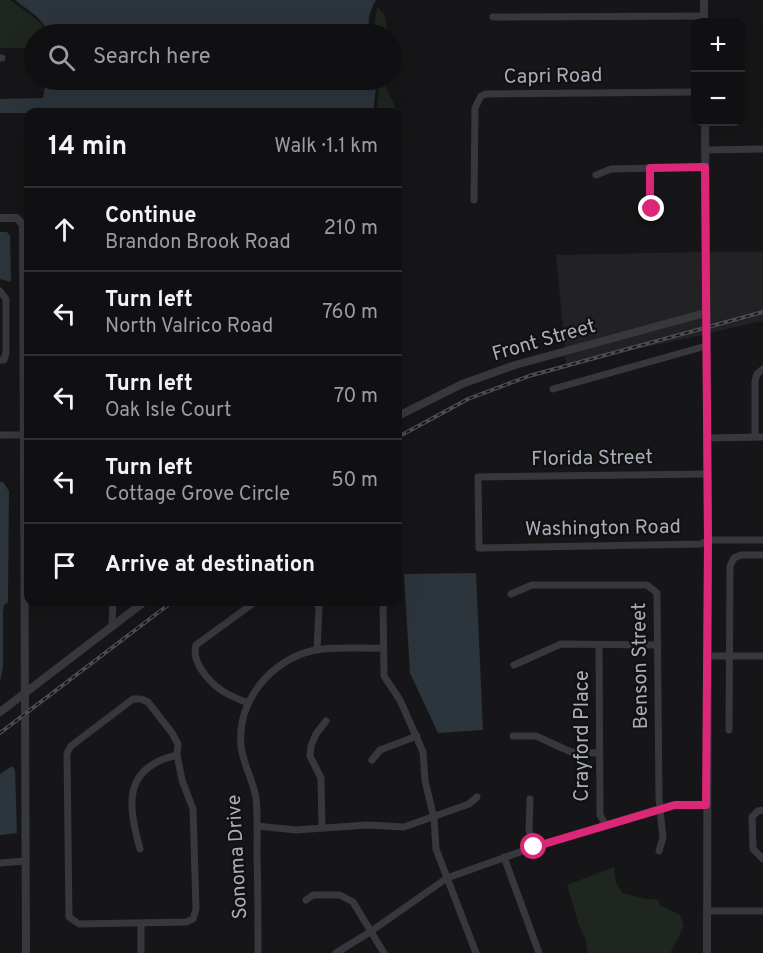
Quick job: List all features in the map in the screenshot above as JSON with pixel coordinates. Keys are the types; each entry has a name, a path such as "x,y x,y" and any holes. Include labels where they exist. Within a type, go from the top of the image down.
{"street":[{"path":"704,0 704,18"},
{"path":"493,18 691,19"},
{"name":"Capri Road","path":"474,200 475,103 481,96 486,94 691,92"},
{"path":"705,126 708,540 707,953"},
{"path":"705,150 763,149"},
{"path":"596,175 611,169 705,167"},
{"path":"650,168 652,209"},
{"path":"0,218 17,218 23,225 24,273"},
{"path":"0,291 6,299 6,353 4,360 0,360"},
{"name":"Front Street","path":"402,414 462,384 514,365 705,313"},
{"path":"554,389 706,346"},
{"path":"707,438 759,437 755,381 757,374 763,369"},
{"path":"0,435 24,438"},
{"name":"Florida Street","path":"479,548 478,477 707,474"},
{"name":"Washington Road","path":"479,548 701,544 708,540 763,540"},
{"path":"729,730 730,566 735,558 741,555 763,555"},
{"name":"Benson Street","path":"511,594 532,585 647,585 657,593 659,800 663,838 659,851"},
{"path":"26,606 26,953"},
{"path":"112,626 113,606"},
{"path":"0,712 139,606"},
{"path":"248,703 222,691 213,683 195,659 194,652 196,645 250,606"},
{"path":"317,606 317,650"},
{"path":"383,606 384,676 400,700 423,752 425,781 434,818 436,849 476,953"},
{"path":"514,665 561,644 658,645"},
{"name":"Crayford Place","path":"600,645 600,815 606,825"},
{"name":"Sonoma Drive","path":"258,953 255,796 244,764 241,745 242,723 248,703 259,684 275,668 295,656 317,650 383,648"},
{"path":"708,656 763,656"},
{"path":"133,699 148,702 172,733 178,744 177,755 182,780 194,809 196,909 193,919 186,922 141,924 79,924 69,917 67,753 71,746 133,699"},
{"path":"322,828 321,778 310,756 316,734 326,721"},
{"path":"372,760 380,750 417,736"},
{"path":"513,736 536,736 571,752 599,753"},
{"path":"140,849 134,828 131,796 134,785 140,774 160,759 177,755"},
{"path":"257,826 296,830 366,825 404,827 469,804 477,797"},
{"path":"530,800 529,830 534,847"},
{"path":"336,953 447,878 534,847 661,808 675,805 706,805"},
{"path":"763,810 758,811 753,817 753,849 763,859"},
{"path":"504,857 539,953"},
{"path":"0,863 26,861"},
{"path":"306,900 313,895 340,895 353,902 384,953"},
{"path":"707,911 763,911"},
{"path":"141,924 141,953"}],"shaded area":[{"path":"0,0 10,0 41,24 24,24 24,48 0,48"},
{"path":"15,0 376,0 369,17 369,24 44,24"},
{"path":"378,4 378,8 385,15 386,24 374,24"},
{"path":"44,90 376,90 374,108 24,108 24,113 0,113 0,99 43,98"},
{"path":"379,90 388,90 395,108 376,108"},
{"path":"0,232 7,232 10,236 11,282 0,279"},
{"path":"702,252 702,311 565,348 556,255"},
{"path":"708,252 763,252 763,321 709,333"},
{"path":"703,317 703,335 566,364 565,354"},
{"path":"0,482 3,482 9,491 8,602 4,605 3,612 3,667 0,682"},
{"path":"476,573 483,730 438,733 410,673 404,574"},
{"path":"12,766 15,770 17,833 0,835 0,774"},
{"path":"614,867 616,882 622,893 646,899 657,899 660,905 680,915 684,926 670,953 588,953 567,885"}],"railway":[{"path":"402,435 468,399 529,376 763,312"},
{"path":"0,733 167,606"}],"route":[{"path":"534,847 661,808 675,805 706,805 708,540 705,167 650,168 652,209"}]}
